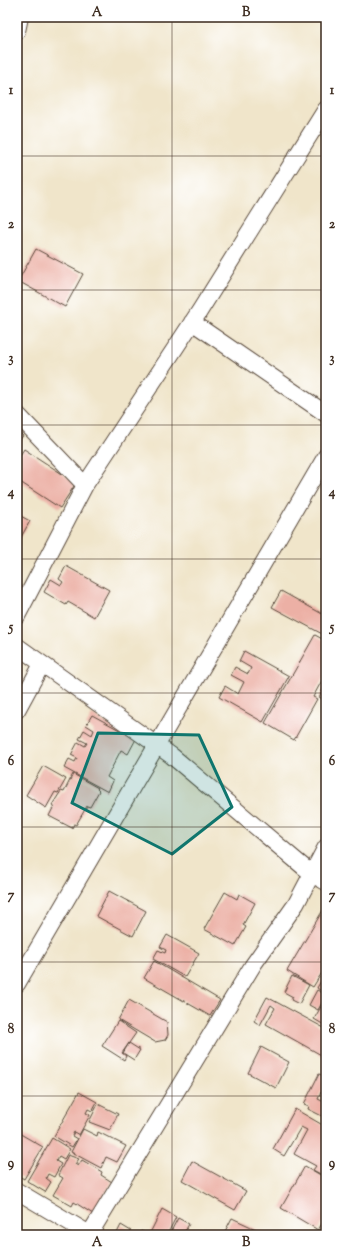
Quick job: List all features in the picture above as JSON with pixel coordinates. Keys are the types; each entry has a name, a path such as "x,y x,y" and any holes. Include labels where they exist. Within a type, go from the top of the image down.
{"street":[{"path":"17,31 20,17"},
{"path":"17,616 85,485 192,322 326,109"},
{"path":"192,322 326,414"},
{"path":"17,414 85,485"},
{"path":"17,984 326,456"},
{"path":"17,646 156,745 312,874 326,882"},
{"path":"17,710 42,664"},
{"path":"17,1192 90,1235 253,965 296,904 326,847"}],"highlighted area":[{"path":"98,733 199,735 232,807 172,854 72,803"}],"building":[{"path":"36,249 83,274 65,307 18,281"},
{"path":"17,430 23,436 17,443"},
{"path":"24,449 76,483 60,508 17,480 17,460"},
{"path":"17,514 30,521 20,539 17,537"},
{"path":"66,566 109,590 94,617 68,602 66,605 44,592 51,579 61,585 63,582 59,579"},
{"path":"281,591 326,616 326,636 272,607"},
{"path":"315,635 326,641 326,673 313,697 317,699 294,740 265,723"},
{"path":"244,651 289,676 263,722 219,697 225,686 238,694 244,682 231,675 235,667 248,674 251,668 239,661"},
{"path":"326,683 326,701 319,697"},
{"path":"92,715 136,739 128,754 121,750 107,777 113,781 108,792 64,768 69,759 75,762 77,758 71,755 78,742 85,746 87,743 79,739 84,730 92,735 94,730 86,725"},
{"path":"43,766 66,779 58,793 55,792 46,808 26,795"},
{"path":"73,774 98,788 97,789 99,791 90,807 87,806 76,825 74,824 72,828 49,816 54,806 52,805 61,791 64,792"},
{"path":"109,891 146,911 133,936 96,916"},
{"path":"225,892 237,899 239,894 255,903 243,925 246,927 235,946 204,929"},
{"path":"323,910 326,912 326,966 313,987 287,971"},
{"path":"167,935 199,953 185,977 153,959 158,950 165,953 166,950 160,947"},
{"path":"154,961 220,1000 210,1016 144,978"},
{"path":"326,972 326,994 317,988"},
{"path":"292,976 309,985 299,1004 291,1000 293,997 284,992"},
{"path":"317,990 326,995 318,1010 309,1005"},
{"path":"267,997 326,1029 326,1050 323,1056 266,1024 275,1008 271,1005 260,1025 254,1021"},
{"path":"326,998 326,1026 314,1019"},
{"path":"129,1000 167,1022 168,1035 165,1040 155,1042 118,1020"},
{"path":"118,1021 136,1033 122,1053 126,1056 124,1060 102,1046"},
{"path":"129,1043 140,1050 134,1060 123,1053"},
{"path":"261,1047 289,1062 276,1088 248,1073"},
{"path":"326,1067 326,1077 322,1075"},
{"path":"319,1074 326,1077 326,1095 321,1092 318,1099 326,1103 326,1108 322,1116 308,1109 309,1106 304,1104"},
{"path":"79,1092 97,1102 92,1111 88,1109 86,1113 90,1115 79,1135 74,1132 72,1136 77,1139 72,1147 54,1136"},
{"path":"98,1104 118,1114 110,1130 89,1122"},
{"path":"295,1109 326,1127 326,1177 313,1170 316,1166 294,1154 307,1130 301,1127 284,1156 273,1149"},
{"path":"83,1129 97,1136 98,1132 126,1146 117,1162 106,1157 101,1168 71,1152"},
{"path":"17,1132 43,1147 24,1179 17,1175"},
{"path":"52,1138 70,1149 64,1159 59,1156 56,1161 61,1164 54,1177 48,1174 46,1178 51,1182 45,1192 27,1181"},
{"path":"68,1155 79,1159 75,1164 78,1166 82,1160 102,1172 101,1175 112,1182 93,1214 74,1202 72,1206 53,1195 63,1178 58,1175"},
{"path":"192,1161 246,1191 235,1210 182,1180"},
{"path":"305,1166 324,1177 322,1179 326,1181 326,1217 318,1230 281,1208"},
{"path":"162,1209 176,1217 167,1235 149,1235"},
{"path":"178,1218 189,1224 183,1235 169,1235"},
{"path":"232,1218 264,1233 263,1235 223,1235"},
{"path":"121,1225 131,1231 129,1235 116,1235"},
{"path":"141,1231 149,1235 139,1235"},
{"path":"196,1231 203,1235 194,1235"}]}
